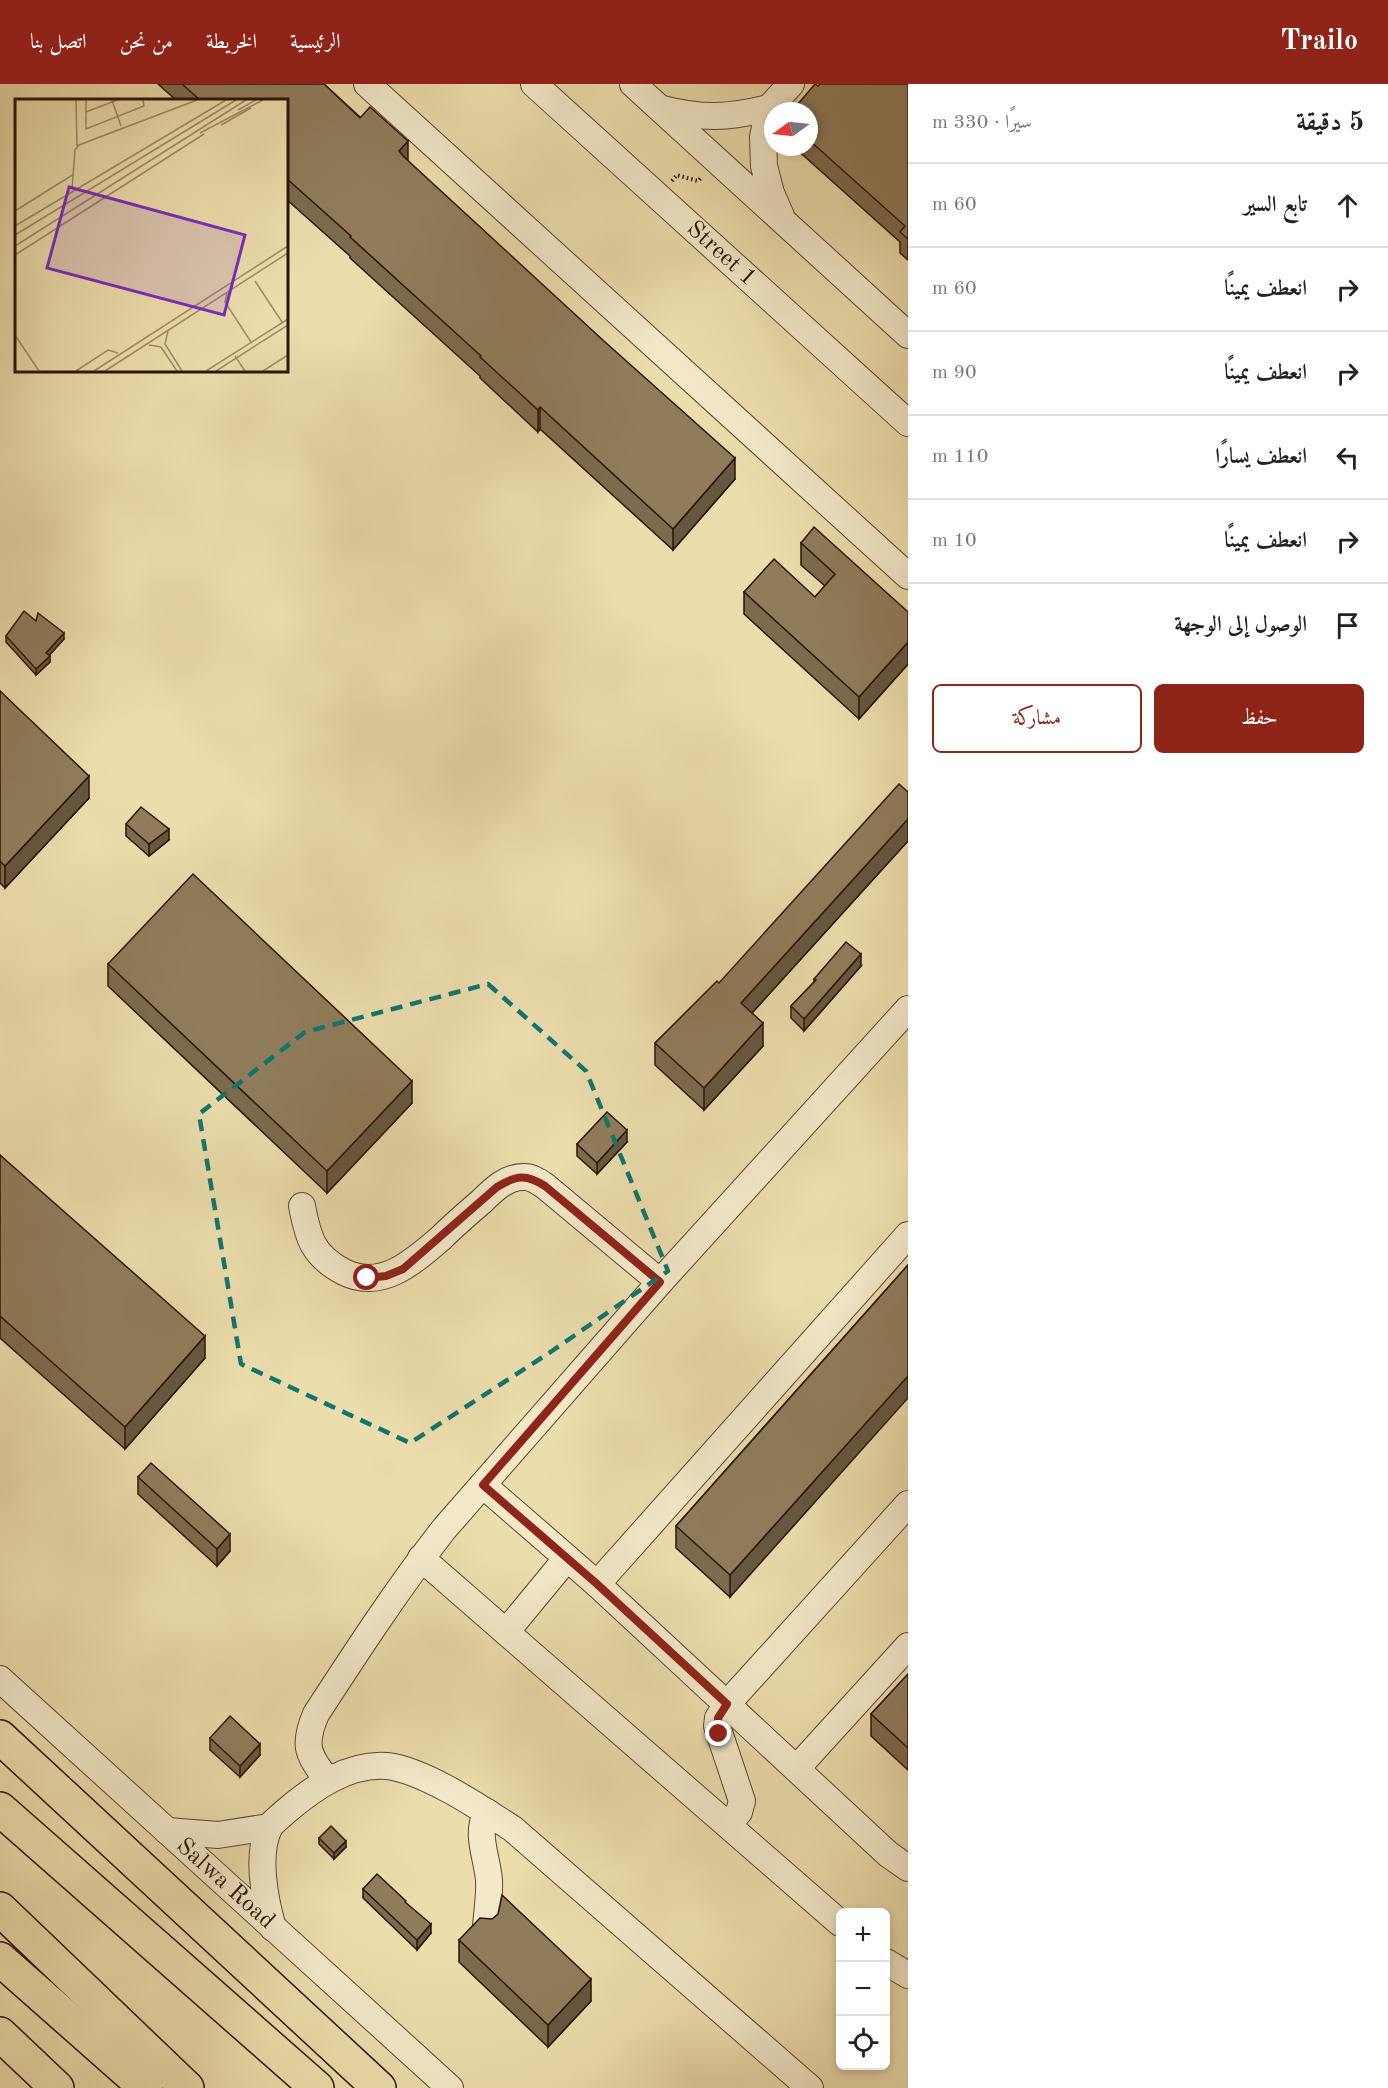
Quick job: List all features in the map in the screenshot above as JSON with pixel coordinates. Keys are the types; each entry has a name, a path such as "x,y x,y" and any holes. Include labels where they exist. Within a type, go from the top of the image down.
{"main road":[{"name":"Salwa Road","path":"0,1737 379,2088"},
{"path":"0,1809 317,2088"},
{"path":"0,1909 187,2088"},
{"path":"0,1959 146,2088"},
{"path":"3,2039 57,2088"}],"street":[{"path":"367,84 908,576"},
{"name":"Street 1","path":"534,84 908,423"},
{"path":"633,84 908,335"},
{"path":"774,102 791,84"},
{"path":"661,109 688,115 715,117 742,115 764,109"},
{"path":"764,132 764,165 771,193 784,222"},
{"path":"328,1780 317,1768 309,1753 307,1743 311,1725 316,1714 421,1558 660,1282 908,1010"},
{"path":"302,1206 308,1236 331,1266 348,1274 367,1278 386,1276 403,1269 418,1258 497,1187 525,1176 545,1186 660,1282"},
{"path":"597,1584 908,1235"},
{"path":"483,1485 597,1584 888,1854 908,1868"},
{"path":"728,1825 739,1812 742,1801 717,1726 718,1718 727,1704 908,1504"},
{"path":"421,1558 836,1920"},
{"path":"506,1632 567,1558"},
{"path":"797,1768 908,1646"},
{"name":"Salwa Road","path":"0,1680 450,2088"},
{"path":"167,1831 218,1836 269,1827 297,1802 328,1780 354,1770 387,1766 426,1778 513,1829 810,2088"},
{"path":"486,1927 489,1882 480,1833 482,1821 487,1812"},
{"path":"269,1827 263,1861 263,1878 273,1928"},
{"path":"890,1965 908,1975"}],"path":[{"path":"658,196 677,176 698,181 717,161"}],"highlighted area":[{"path":"488,984 586,1071 668,1271 549,1353 410,1443 241,1364 199,1114 305,1032"}],"building":[{"path":"182,84 324,84 360,118 370,107 408,141 399,151 403,156 735,458 673,529 540,407 538,410 288,180 288,99 199,99"},
{"path":"815,84 818,86 820,84 908,84 908,239 900,232 905,226 818,148 818,102 800,102"},
{"path":"814,527 908,612 908,642 859,697 744,592 774,559 815,597 835,574 801,543"},
{"path":"24,611 36,621 38,613 64,633 46,653 50,656 36,669 6,636"},
{"path":"0,691 89,776 5,866 0,861"},
{"path":"899,784 908,792 908,819 741,1003 763,1023 704,1088 655,1043 717,981 719,983"},
{"path":"141,807 169,829 149,844 126,824"},
{"path":"193,874 412,1081 327,1171 108,964"},
{"path":"846,942 861,954 804,1019 791,1006 816,980 814,979"},
{"path":"607,1112 627,1130 597,1163 577,1144"},
{"path":"0,1155 205,1336 125,1427 0,1316"},
{"path":"908,1265 908,1376 730,1575 676,1526"},
{"path":"151,1463 230,1534 217,1549 138,1477"},
{"path":"908,1674 908,1748 871,1714"},
{"path":"230,1716 260,1744 240,1766 210,1738"},
{"path":"331,1826 346,1841 334,1853 319,1838"},
{"path":"377,1874 431,1924 417,1940 363,1889"},
{"path":"502,1895 591,1979 548,2025 459,1940 480,1918 492,1919 498,1914"}],"route":[{"path":"367,1278 386,1276 403,1269 497,1187 507,1181 525,1176 545,1186 660,1282 483,1485 597,1584 727,1704 718,1718 719,1734"}]}
